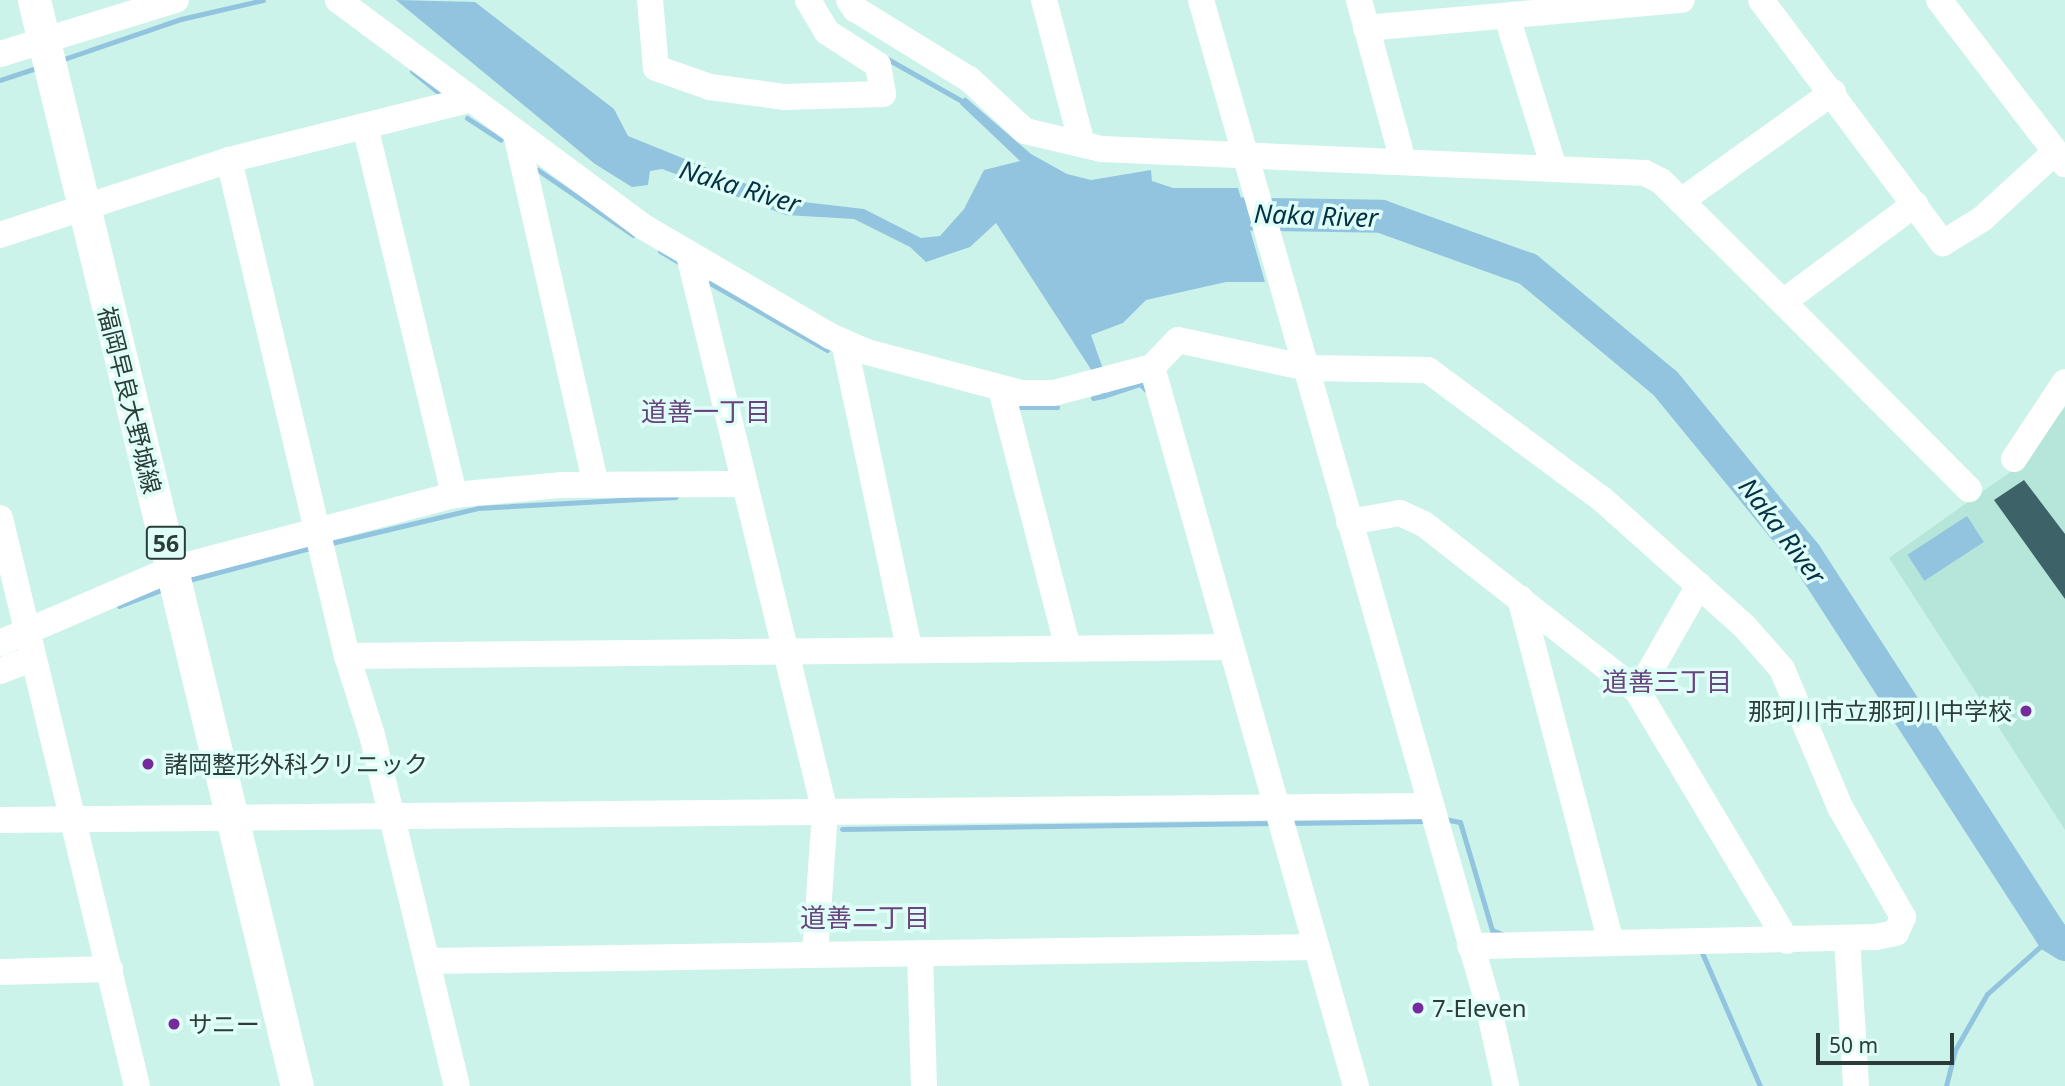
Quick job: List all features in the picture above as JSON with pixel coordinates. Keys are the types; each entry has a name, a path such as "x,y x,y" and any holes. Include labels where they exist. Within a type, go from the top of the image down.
{"main road":[{"name":"福岡早良大野城線","path":"34,0 297,1086"}],"street":[{"path":"0,54 176,0"},
{"path":"338,0 467,100 689,255 844,342 1000,389 1054,393 1152,367 1178,340 1305,363 1428,370 1511,426 1699,585 1782,669 1840,807 1903,917 1896,933 1847,939 1470,946"},
{"path":"650,0 656,68 710,87 785,97 883,94 878,65 827,32 808,0"},
{"path":"849,0 855,9 969,79 1025,131 1082,144 1246,159 1554,167 1645,173 1681,201 1969,489"},
{"path":"1044,0 1082,144"},
{"path":"1201,0 1470,946 1506,1086"},
{"path":"1359,0 1403,162"},
{"path":"1366,28 1682,0"},
{"path":"1761,0 1833,92 1943,243 1982,219 2061,156 1939,0"},
{"path":"1507,17 1554,167"},
{"path":"1681,201 1833,92"},
{"path":"0,235 229,160 467,100"},
{"path":"365,126 454,495"},
{"path":"516,133 596,485"},
{"path":"229,160 347,656 394,820 457,1086"},
{"path":"1783,302 1914,204"},
{"path":"689,255 742,484 825,812 815,955"},
{"path":"844,342 909,648"},
{"path":"1152,367 1356,1086"},
{"path":"2014,459 2065,382"},
{"path":"1000,389 1068,648"},
{"path":"0,643 172,569 318,534 454,495 596,485 742,484"},
{"path":"1349,522 1400,513 1424,524 1639,692 1787,941"},
{"path":"0,518 32,659 76,819 137,1086"},
{"path":"1639,692 1699,585"},
{"path":"1520,598 1611,942"},
{"path":"347,656 909,648 1231,647"},
{"path":"0,671 32,659"},
{"path":"0,820 394,820 825,812 1430,806"},
{"path":"1847,939 1856,1086"},
{"path":"427,961 1315,947"},
{"path":"920,953 924,1086"},
{"path":"0,972 110,969"}],"shaded area":[{"name":"那珂川市立那珂川中学校","path":"2065,407 2065,830 1889,558 2020,465"}],"water":[{"path":"396,0 475,2 614,109 628,136 786,200 864,209 921,238 940,236 964,209 984,170 1020,161 960,104 965,97 1031,154 1067,174 1091,180 1151,170 1152,181 1173,188 1238,188 1265,282 1226,282 1146,300 1123,323 1091,335 1103,369 1094,374 996,223 970,247 926,262 910,247 854,219 786,215 662,169 650,171 648,185 632,187 595,164"},
{"path":"1967,516 1984,542 1924,581 1907,555"}],"building":[{"path":"2024,480 2065,534 2065,599 1994,500"}],"waterway":[{"path":"61,60 181,19 263,0"},
{"path":"884,57 967,104"},
{"path":"0,80 39,67"},
{"path":"412,71 440,94"},
{"path":"467,118 501,140"},
{"path":"538,170 633,235"},
{"name":"Naka River","path":"1199,219 1217,213 1381,216 1528,269 1665,383 1805,554 2052,936 2065,944"},
{"path":"660,251 678,262"},
{"path":"710,283 827,350"},
{"path":"1102,390 1103,396 1140,384 1146,390"},
{"path":"1093,398 1103,396"},
{"path":"1021,407 1057,407"},
{"path":"327,544 478,508 676,497"},
{"path":"185,581 314,547"},
{"path":"119,606 166,588"},
{"path":"1444,819 1460,822 1492,930 1502,934"},
{"path":"1290,823 1427,821"},
{"path":"842,829 1273,823"},
{"path":"1946,1086 1955,1050 1987,994 2052,936"},
{"path":"1700,948 1760,1086"}],"place":[{"name":"那珂川市立那珂川中学校","path":"2026,711"},
{"name":"諸岡整形外科クリニック","path":"148,764"},
{"name":"7-Eleven","path":"1418,1008"},
{"name":"サニー","path":"174,1024"}],"district":[{"name":"道善一丁目","path":"706,412"},
{"name":"道善三丁目","path":"1667,682"},
{"name":"道善二丁目","path":"865,918"}]}
